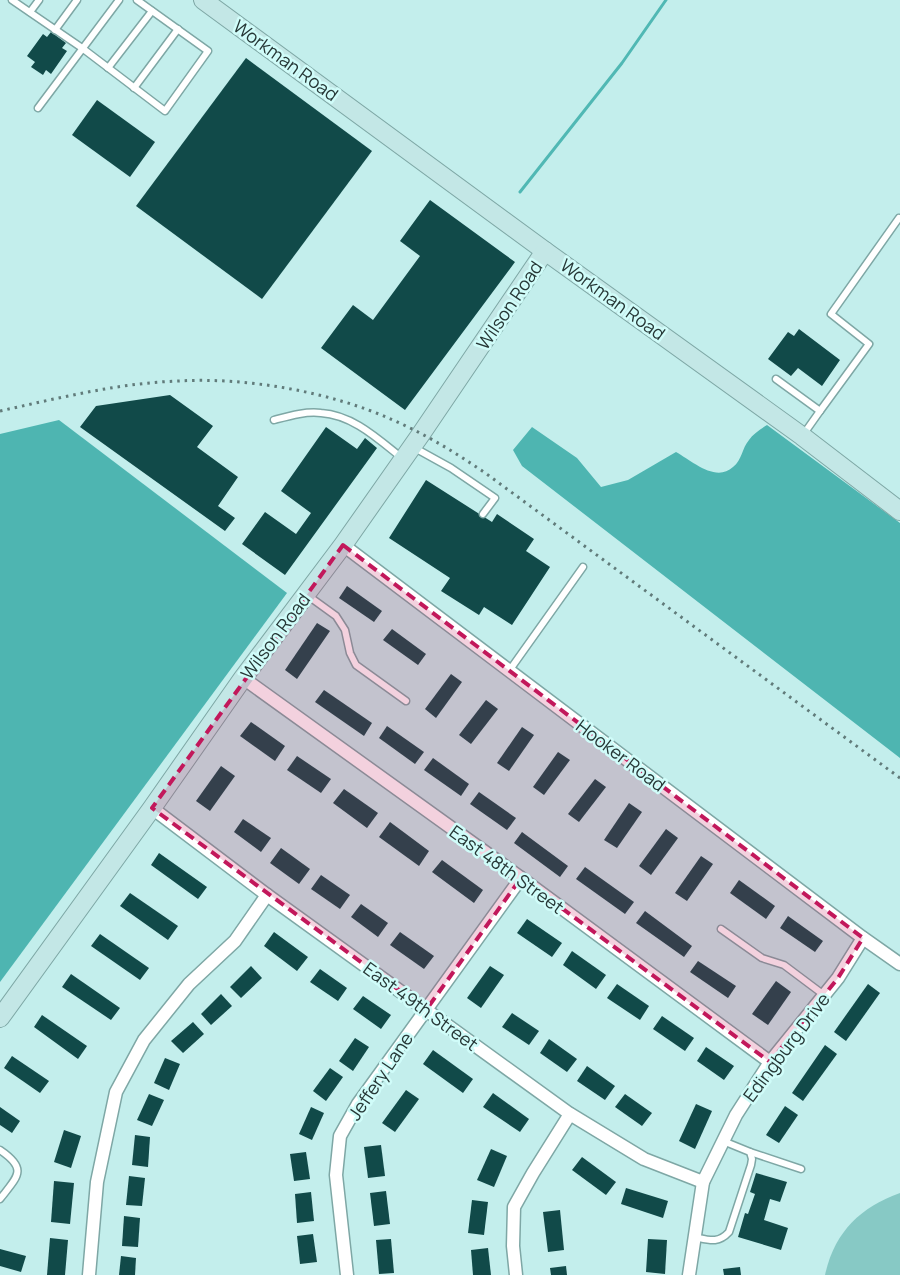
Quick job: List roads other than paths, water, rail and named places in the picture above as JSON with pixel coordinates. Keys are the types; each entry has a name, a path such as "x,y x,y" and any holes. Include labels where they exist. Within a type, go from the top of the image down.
{"street":[{"name":"Workman Road","path":"203,0 545,251 802,436 900,510"},
{"name":"Wilson Road","path":"0,1018 152,808 243,678 343,545 545,251"},
{"name":"Hooker Road","path":"343,545 900,964"},
{"name":"East 48th Street","path":"243,678 521,878 770,1062"},
{"name":"East 49th Street","path":"152,808 267,895 570,1114 644,1159 703,1182"},
{"name":"Jeffery Lane","path":"346,1275 336,1175 340,1136 358,1104 521,878"},
{"path":"89,1275 97,1182 116,1092 144,1040 189,984 235,941 267,895"},
{"name":"Edingburg Drive","path":"689,1275 703,1182 736,1115 770,1062 838,978 863,938"},
{"path":"516,1275 513,1246 514,1207 532,1173 570,1114"}],"lane":[{"path":"12,0 82,48 165,111 208,51 137,0"},
{"path":"30,12 39,0"},
{"path":"55,30 77,0"},
{"path":"38,108 119,0"},
{"path":"108,68 152,11"},
{"path":"134,88 178,30"},
{"path":"802,436 869,344 831,314 899,218"},
{"path":"776,380 820,411"},
{"path":"274,420 321,413 355,422 407,453 452,468 495,498 483,514"},
{"path":"509,671 583,567"},
{"path":"306,594 336,616 345,630 350,653 356,664 406,701"},
{"path":"721,929 762,958 784,965 824,995"},
{"path":"723,1141 801,1169"},
{"path":"0,1150 11,1158 17,1166 18,1172 14,1182 0,1198"},
{"path":"694,1237 714,1241 724,1238 729,1232 751,1165 750,1152"}],"waterway":[{"path":"520,192 622,63 666,0"}],"railway":[{"path":"0,411 111,388 156,382 205,380 232,381 288,388 316,394 369,410 430,438 488,475 900,778"}]}
